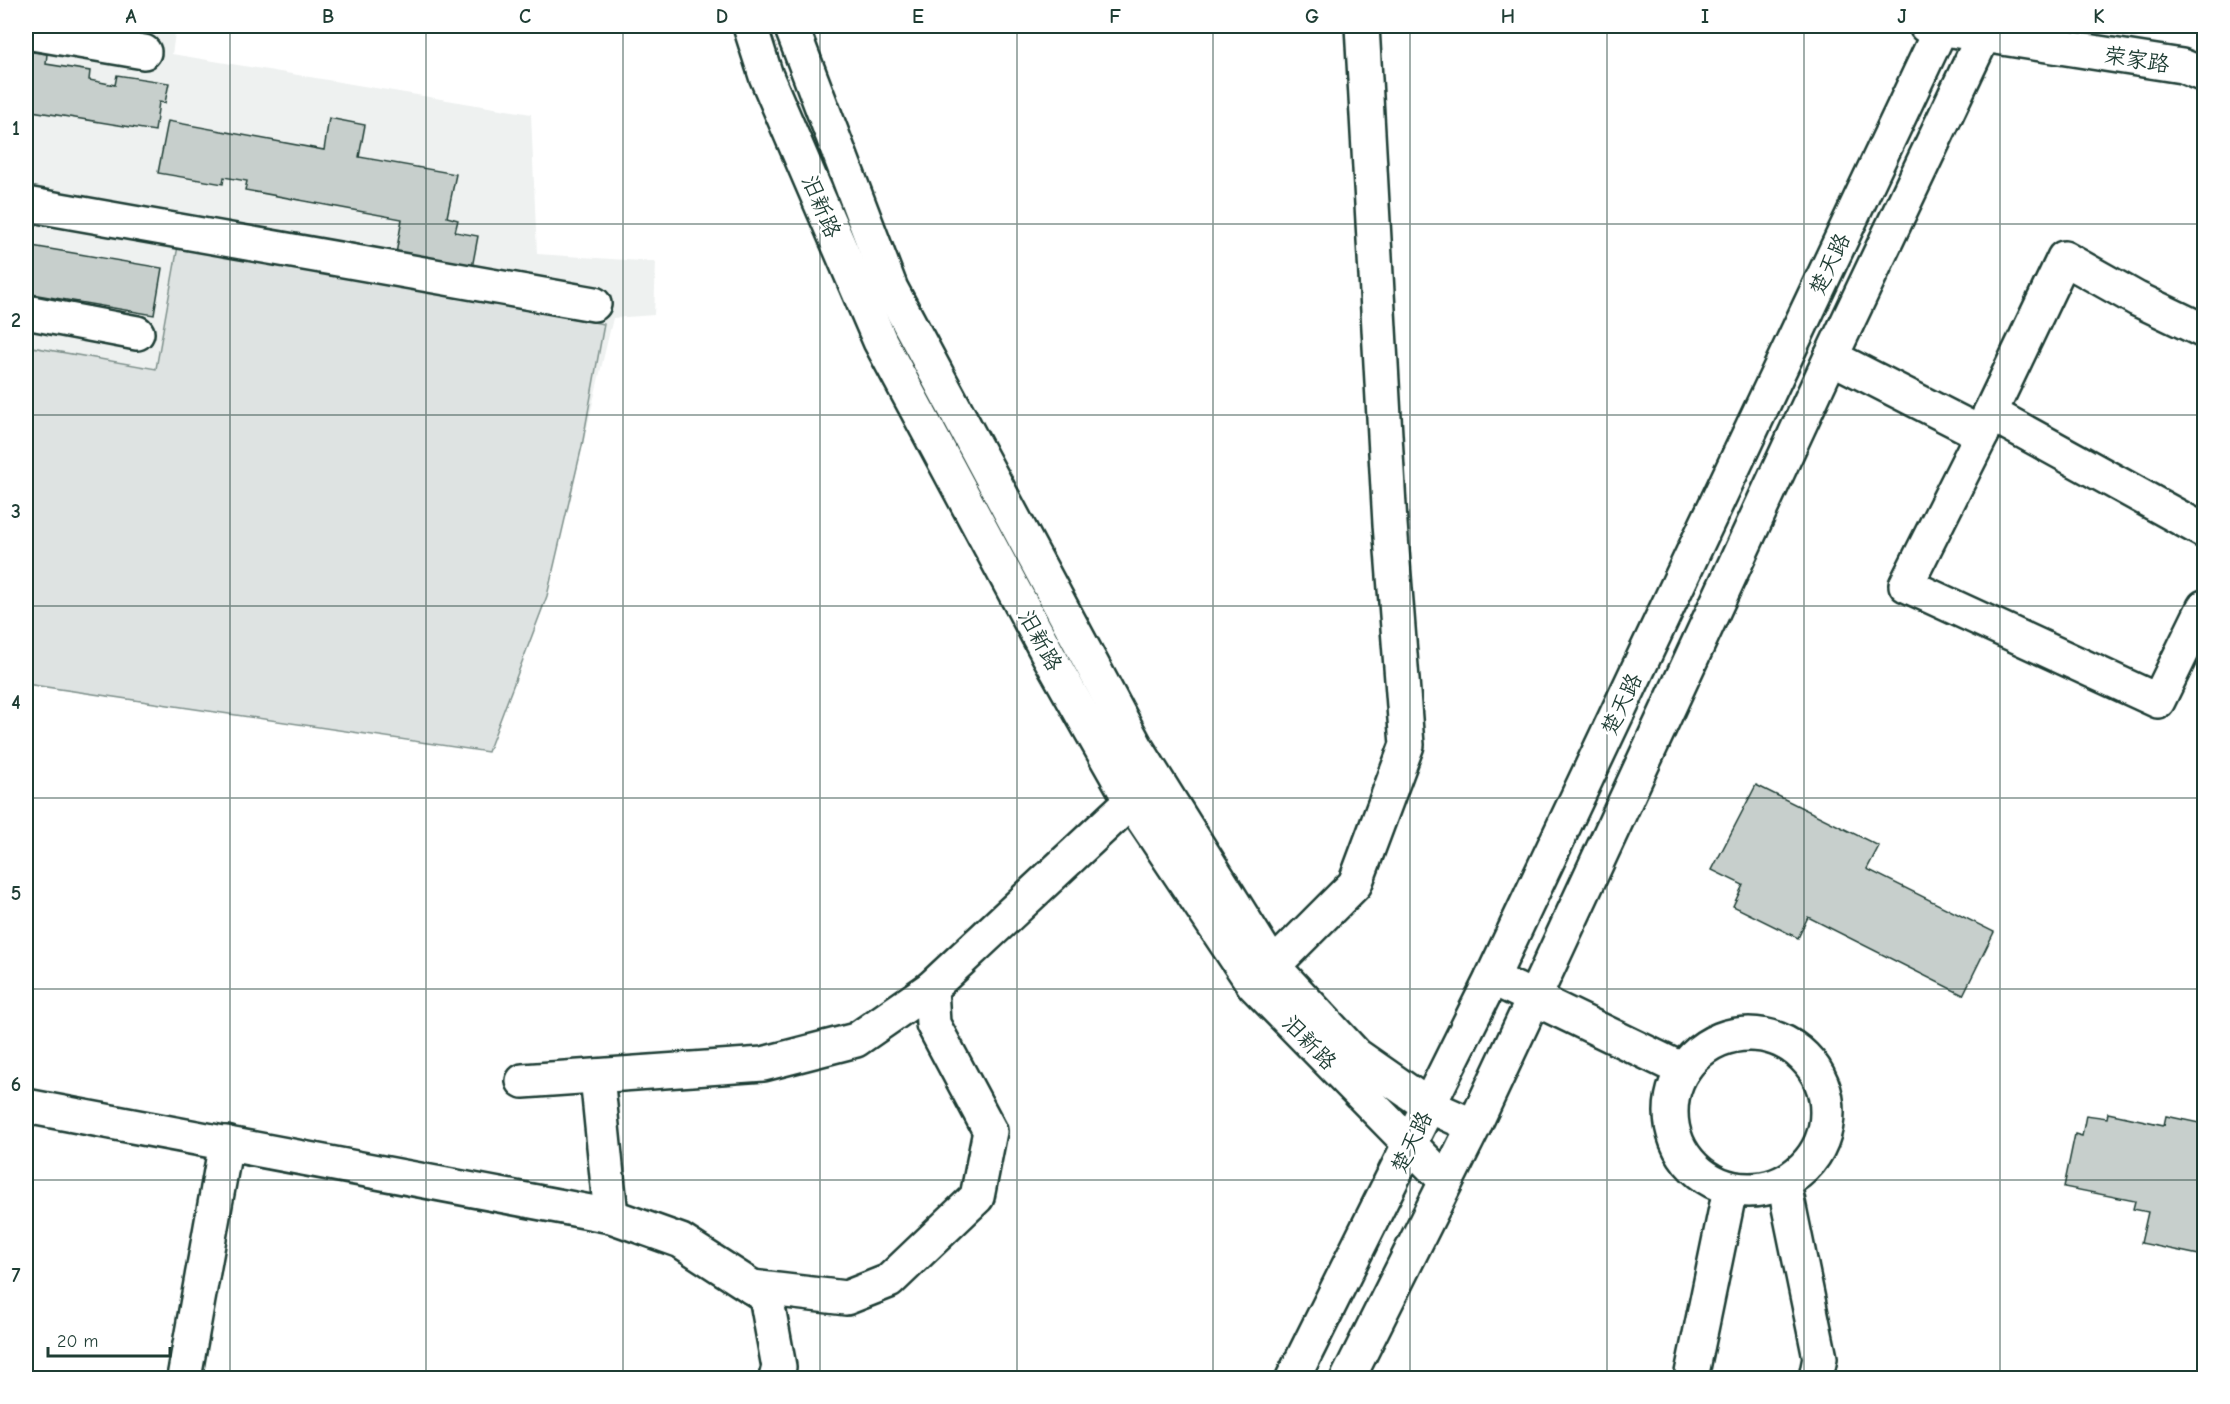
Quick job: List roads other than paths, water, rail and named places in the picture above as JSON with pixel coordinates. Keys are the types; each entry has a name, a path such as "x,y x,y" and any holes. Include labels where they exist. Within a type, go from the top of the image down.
{"street":[{"name":"汨新路","path":"750,26 766,76 880,341 1049,656 1131,801 1263,976 1410,1146 1446,1181"},
{"path":"791,26 891,289 1136,747 1164,793 1263,976 1356,1055 1429,1106 1474,1126"},
{"path":"1263,976 1355,884 1407,745 1390,512 1362,26"},
{"name":"荣家路","path":"1936,27 1986,30 2182,66 2205,75"},
{"name":"楚天路","path":"1293,1378 1410,1146 1491,978 1936,27"},
{"name":"楚天路","path":"1348,1378 1474,1126 1831,357 1986,30"},
{"path":"26,32 144,52"},
{"path":"26,204 594,304"},
{"path":"2205,331 2137,299 2064,258 1906,585 2158,701 2205,607"},
{"path":"26,312 137,333"},
{"path":"1831,357 1986,423 2205,531"},
{"path":"523,1081 763,1064 856,1040 931,988 1131,801 1164,793"},
{"path":"1491,978 1683,1070"},
{"path":"752,1287 846,1298 889,1281 977,1197 990,1131 933,1024 931,988"},
{"path":"1745,1034 1770,1036 1795,1048 1814,1067 1826,1092 1828,1119 1822,1145 1806,1167 1784,1183 1758,1191 1730,1189 1707,1179 1689,1162 1676,1142 1671,1117 1673,1092 1683,1070 1700,1051 1721,1039 1745,1034"},
{"path":"597,1076 611,1216"},
{"path":"26,1106 611,1216 681,1241 766,1296 779,1367 777,1378"},
{"path":"184,1378 226,1143"},
{"path":"1784,1183 1820,1358 1816,1378"},
{"path":"1691,1378 1730,1189"}]}
